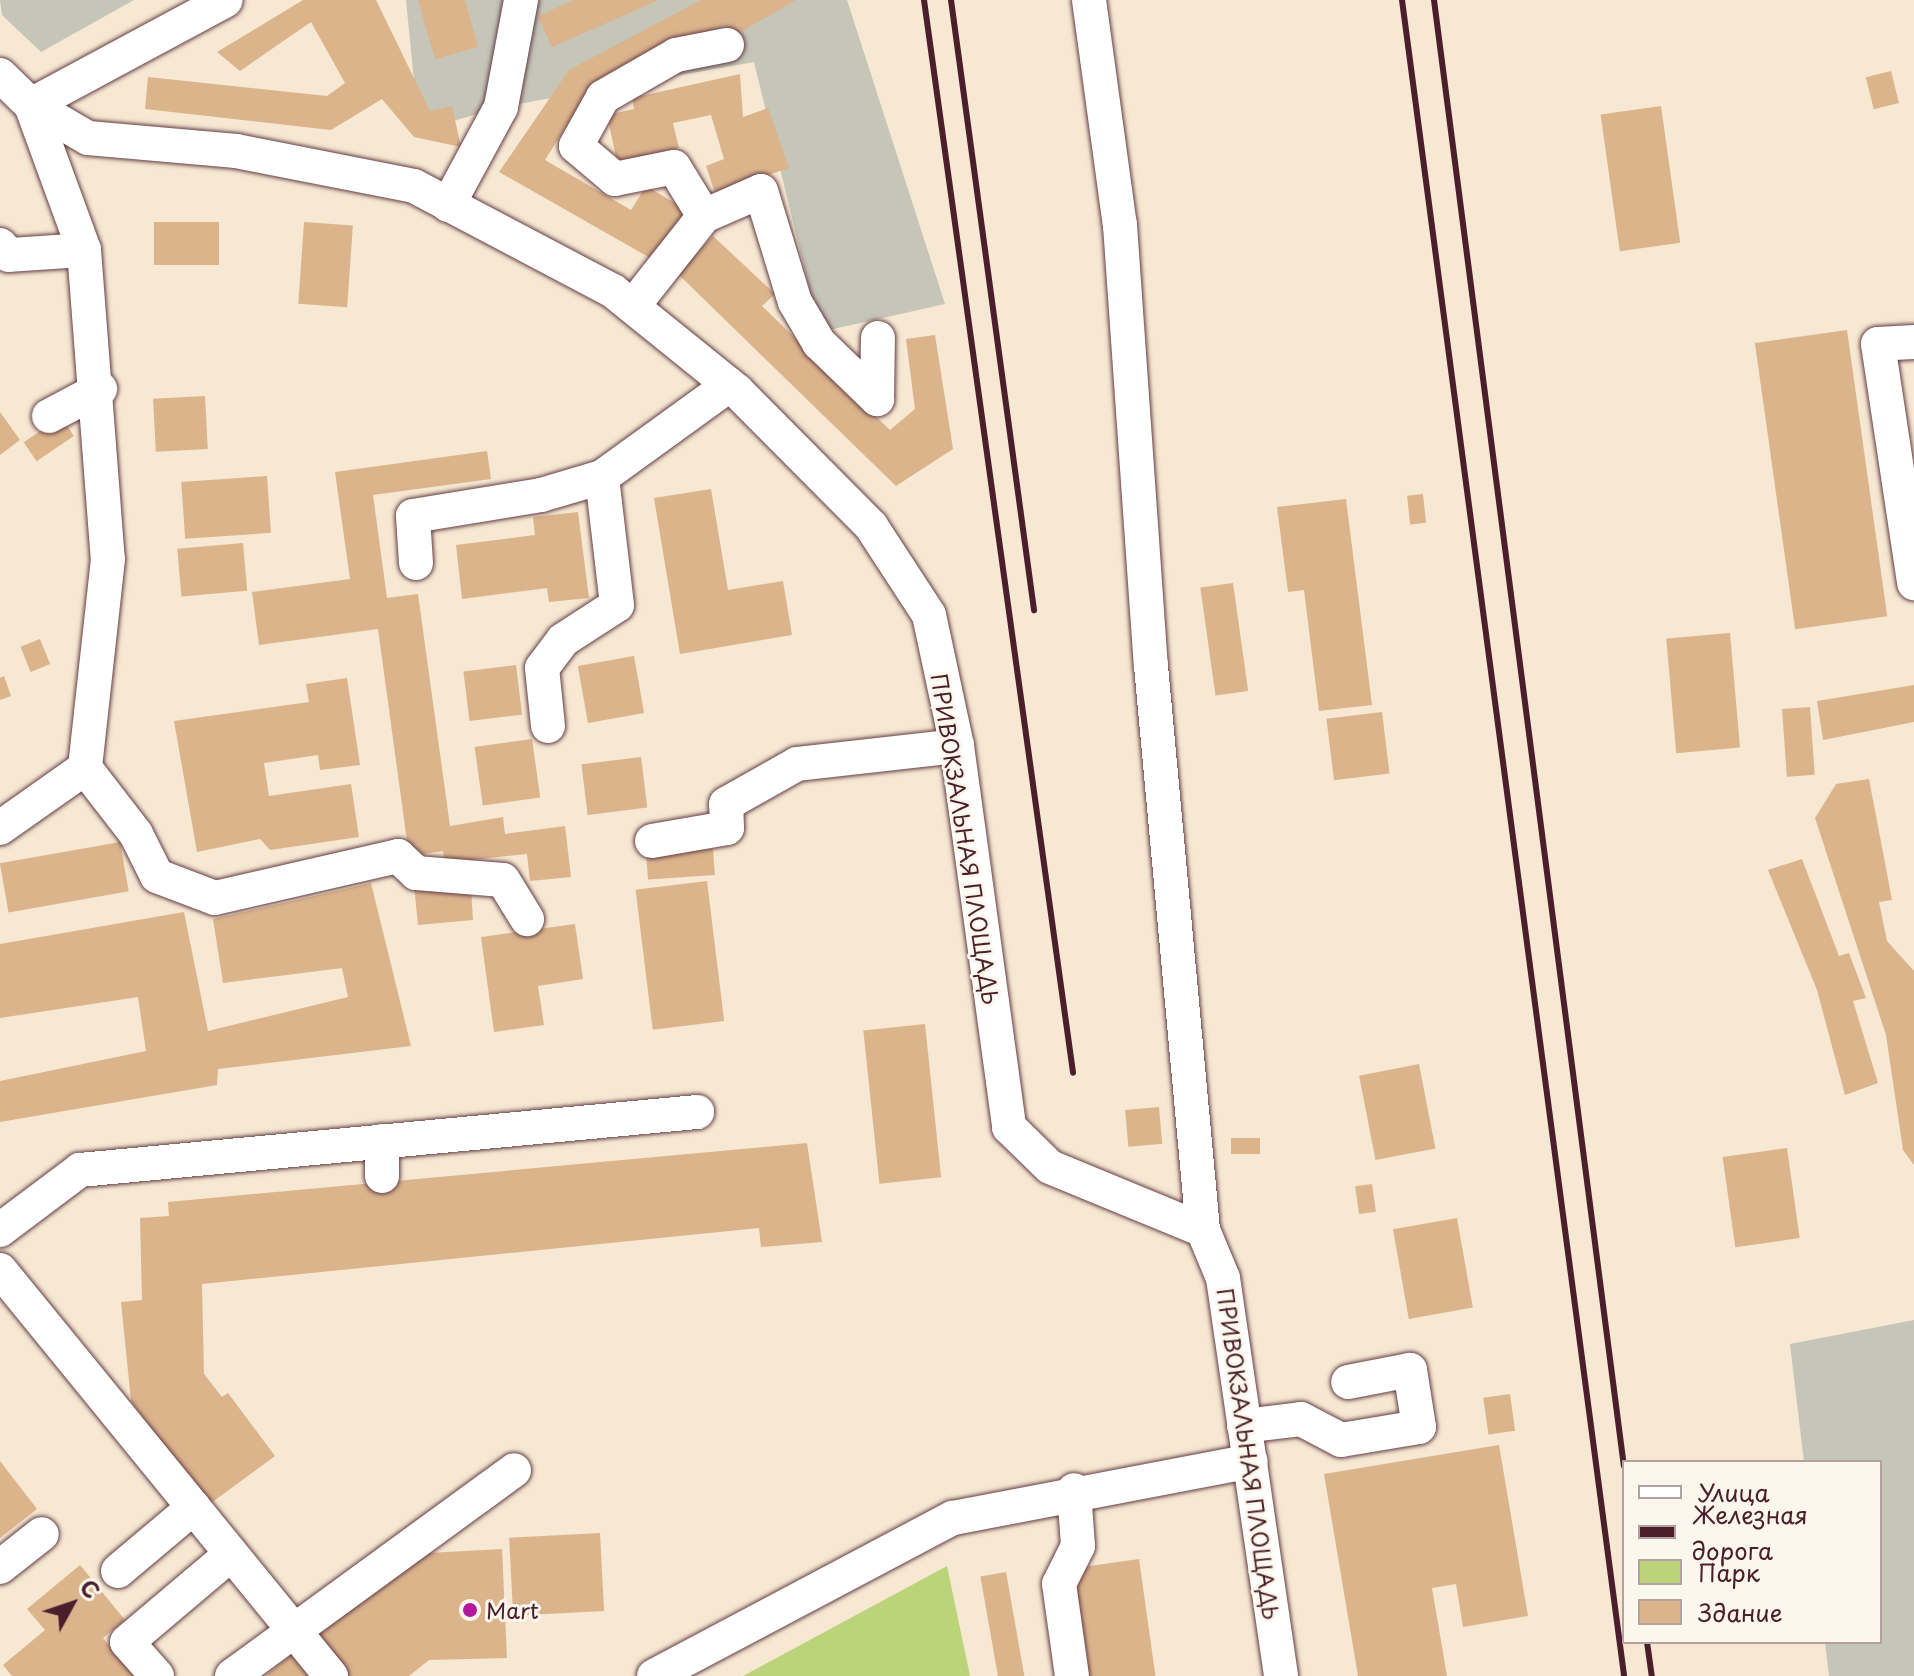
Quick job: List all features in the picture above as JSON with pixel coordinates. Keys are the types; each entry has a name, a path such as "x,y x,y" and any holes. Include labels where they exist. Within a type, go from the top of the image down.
{"street":[{"path":"31,105 226,0"},
{"path":"448,205 501,107 521,0"},
{"path":"1089,0 1120,225 1151,666 1203,1230"},
{"path":"704,216 674,167 615,179 576,146 603,97 676,55 727,45"},
{"path":"0,75 31,105 84,250 100,389 108,559 85,768 136,834 157,876 215,898 398,856 416,873 503,880 527,919"},
{"name":"ПРИВОКЗАЛЬНАЯ ПЛОЩАДЬ","path":"31,105 88,138 326,167 414,186 633,306 729,385 871,526 929,615 957,746 1009,1127 1050,1167 1203,1230 1223,1278 1281,1676"},
{"path":"633,306 704,216 761,191 795,302 819,343 877,399 878,338"},
{"path":"0,245 9,255 84,250"},
{"path":"1914,342 1878,344 1914,583"},
{"path":"416,563 413,516 541,495 602,477 729,385"},
{"path":"49,416 100,389"},
{"path":"548,726 542,668 563,640 617,605 602,477"},
{"path":"652,841 727,828 726,804 797,764 957,746"},
{"path":"0,828 85,768"},
{"path":"0,1230 80,1170 697,1112"},
{"path":"382,1141 382,1176"},
{"path":"0,1270 331,1676"},
{"path":"1244,1426 1301,1419 1341,1440 1419,1427 1410,1370 1348,1382"},
{"path":"654,1676 953,1518 1074,1490 1251,1461"},
{"path":"232,1676 291,1626 514,1470"},
{"path":"1072,1676 1059,1584 1078,1546 1074,1490"},
{"path":"118,1571 194,1507"},
{"path":"0,1567 42,1534"},
{"path":"157,1676 127,1642 231,1554"}],"shaded area":[{"path":"0,0 134,0 41,52 2,15"},
{"path":"406,0 847,0 945,304 820,332 754,62 501,107 419,131"},
{"path":"1914,1320 1914,1676 1829,1676 1825,1644 1882,1644 1882,1460 1804,1460 1790,1344"}],"green space":[{"path":"947,1566 970,1676 743,1676"}],"building":[{"path":"303,0 376,0 430,111 452,106 461,147 414,137 382,99 331,130 145,109 148,77 327,96 345,83 311,22 240,71 217,52"},
{"path":"418,0 465,0 478,47 435,59"},
{"path":"574,0 659,0 552,47 538,16"},
{"path":"701,0 796,0 732,37 725,24 589,90 545,160 631,210 646,186 690,212 659,263 499,172 569,70"},
{"path":"1891,71 1899,103 1874,109 1866,77"},
{"path":"740,74 743,117 768,108 789,168 715,193 706,166 724,159 711,115 673,123 679,148 617,162 607,115 634,109 632,98"},
{"path":"1661,106 1680,243 1620,251 1601,114"},
{"path":"154,222 219,222 219,265 154,265"},
{"path":"304,222 353,225 347,307 298,304"},
{"path":"713,236 775,294 762,306 890,430 915,409 906,339 935,335 953,449 896,486 678,274"},
{"path":"1847,330 1887,616 1795,629 1755,343"},
{"path":"205,396 208,449 156,452 153,399"},
{"path":"0,412 20,440 0,455"},
{"path":"61,417 74,436 37,461 24,442"},
{"path":"487,451 491,479 373,495 387,598 418,594 450,826 503,817 505,834 565,826 571,877 530,881 527,854 445,863 443,851 409,856 378,629 259,645 252,592 350,579 335,472"},
{"path":"267,476 271,533 185,539 181,482"},
{"path":"711,489 728,590 783,581 792,635 680,654 654,498"},
{"path":"1423,494 1426,523 1410,525 1407,496"},
{"path":"1346,499 1372,705 1319,711 1304,590 1288,592 1277,507"},
{"path":"578,512 589,598 549,602 547,588 462,599 456,545 535,535 533,517"},
{"path":"243,543 247,591 181,597 177,549"},
{"path":"1233,583 1248,691 1215,696 1200,588"},
{"path":"1730,633 1740,748 1676,753 1666,639"},
{"path":"40,639 50,664 31,672 21,647"},
{"path":"634,656 644,713 588,723 578,666"},
{"path":"516,665 522,715 469,721 463,671"},
{"path":"4,676 11,696 0,700 0,678"},
{"path":"347,678 360,765 320,770 318,755 264,763 269,796 351,784 359,837 270,850 260,839 197,852 174,721 309,702 306,684"},
{"path":"1914,685 1914,722 1823,740 1817,701"},
{"path":"1810,707 1815,775 1787,777 1782,709"},
{"path":"1382,712 1390,774 1334,780 1326,719"},
{"path":"532,739 540,797 483,805 475,747"},
{"path":"641,757 647,808 588,815 581,764"},
{"path":"1869,779 1892,900 1879,902 1887,941 1914,971 1914,1165 1903,1150 1886,1035 1815,818 1836,784"},
{"path":"120,842 129,891 9,912 0,863"},
{"path":"713,849 715,875 648,880 646,854"},
{"path":"1802,859 1839,956 1849,953 1866,998 1853,1001 1878,1083 1845,1095 1817,990 1768,870"},
{"path":"707,881 724,1021 653,1030 636,890"},
{"path":"371,883 411,1046 218,1069 217,1085 0,1122 0,1081 146,1051 138,997 0,1018 0,944 184,912 208,1031 348,997 342,968 223,983 213,919"},
{"path":"414,885 471,888 473,920 418,925"},
{"path":"575,924 583,979 538,986 544,1025 494,1032 481,937"},
{"path":"925,1024 941,1177 879,1184 863,1030"},
{"path":"1419,1064 1435,1148 1376,1160 1359,1076"},
{"path":"1159,1107 1162,1144 1128,1147 1125,1110"},
{"path":"1231,1138 1260,1138 1260,1154 1231,1154"},
{"path":"807,1143 822,1242 761,1247 759,1228 202,1284 204,1374 222,1397 228,1393 275,1456 207,1506 131,1401 121,1302 142,1300 140,1218 169,1216 168,1202"},
{"path":"1787,1148 1800,1238 1735,1247 1723,1157"},
{"path":"1372,1184 1376,1212 1359,1214 1355,1186"},
{"path":"1457,1218 1473,1308 1409,1319 1393,1229"},
{"path":"1510,1394 1515,1431 1488,1434 1483,1398"},
{"path":"1499,1445 1528,1616 1463,1627 1456,1584 1432,1588 1447,1676 1358,1676 1324,1474"},
{"path":"0,1461 37,1509 0,1538"},
{"path":"600,1533 604,1611 513,1616 509,1538"},
{"path":"502,1549 507,1658 429,1660 409,1676 343,1676 310,1637 409,1554"},
{"path":"1139,1559 1155,1676 1084,1676 1069,1569"},
{"path":"80,1565 125,1620 103,1638 135,1676 12,1676 3,1665 45,1630 27,1609"},
{"path":"1006,1572 1024,1676 998,1676 980,1577"},
{"path":"291,1655 308,1676 265,1676"}],"railway":[{"path":"924,0 1073,1073"},
{"path":"951,0 1034,610"},
{"path":"1402,0 1624,1676"},
{"path":"1434,0 1623,1460"},
{"path":"1647,1644 1652,1676"}],"place":[{"name":"Mart","path":"470,1610"}]}
